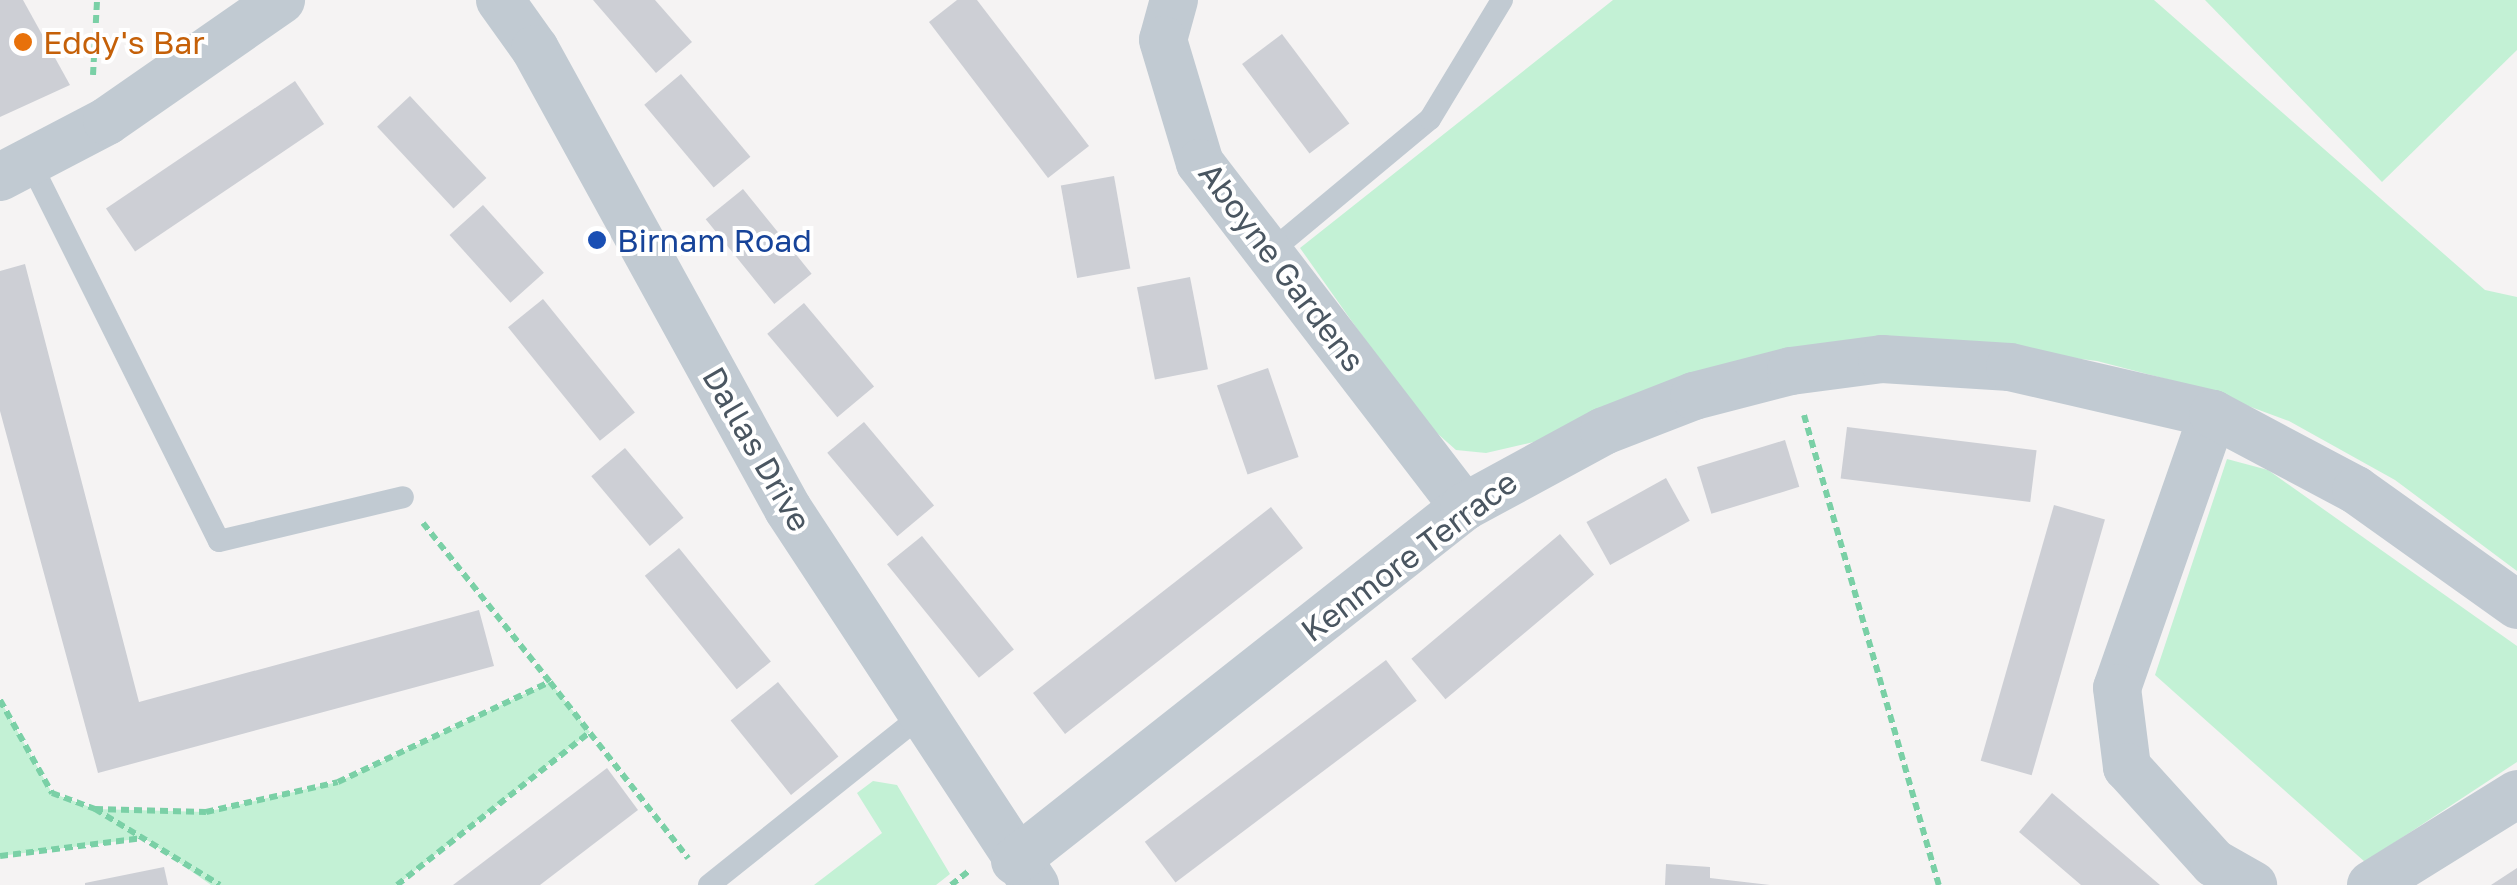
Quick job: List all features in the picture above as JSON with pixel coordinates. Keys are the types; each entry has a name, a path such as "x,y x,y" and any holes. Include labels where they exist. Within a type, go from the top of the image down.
{"street":[{"name":"Dallas Drive","path":"500,0 535,49 788,509 1025,873"},
{"name":"Aboyne Gardens","path":"1174,0 1162,40 1200,164 1464,507"},
{"path":"15,171 90,131 257,7"},
{"name":"Kenmore Terrace","path":"1025,873 1464,507 1531,466 1694,396 1791,370 1864,361 2010,366 2212,414 2356,490 2517,605"},
{"path":"2212,414 2118,688 2127,767 2214,863 2253,885"},
{"path":"2371,885 2517,794"}],"lane":[{"path":"1269,253 1430,120 1502,0"},
{"path":"15,171 219,542 403,497"},
{"path":"709,885 922,716"}],"path":[{"path":"90,131 97,0"},
{"path":"1806,420 1939,885"},
{"path":"403,497 709,885"},
{"path":"95,809 206,812 338,782 550,682"},
{"path":"0,700 52,793 95,809 220,885"},
{"path":"397,885 590,732"},
{"path":"0,856 144,838"}],"green space":[{"path":"1613,0 2154,0 2485,290 2517,297 2517,571 2395,480 2289,421 2197,387 2097,361 1959,344 1486,453 1456,450 1421,419 1300,248"},
{"path":"2205,0 2517,0 2517,50 2382,182"},
{"path":"2227,459 2268,470 2517,646 2517,762 2365,862 2155,675"},
{"path":"550,682 590,732 397,885 211,885 144,838 0,856 0,700 52,793 95,809 206,812 338,782"},
{"path":"873,781 897,785 950,874 936,885 814,885 882,833 857,793"}],"building":[{"name":"Eddy's Bar","path":"0,0 23,0 70,85 0,117"},
{"path":"593,0 655,0 692,42 656,73"},
{"path":"957,0 977,0 1089,146 1048,178 929,22"},
{"path":"1282,34 1349,123 1309,154 1242,64"},
{"path":"681,74 750,157 714,188 644,105"},
{"path":"295,81 324,124 135,252 106,208"},
{"path":"410,96 486,178 453,209 377,127"},
{"path":"1114,176 1130,269 1077,278 1061,185"},
{"path":"743,189 812,274 774,304 706,219"},
{"path":"483,205 544,273 510,303 450,235"},
{"path":"25,264 139,702 479,610 494,666 98,773 0,411 0,271"},
{"path":"1190,277 1208,369 1155,380 1137,287"},
{"path":"543,299 635,412 600,441 508,327"},
{"path":"804,303 874,386 837,417 767,334"},
{"path":"1268,368 1299,457 1248,474 1217,386"},
{"path":"864,422 934,505 897,536 827,453"},
{"path":"1847,427 2037,450 2030,502 1841,479"},
{"path":"1785,440 1799,487 1711,514 1697,467"},
{"path":"625,448 683,518 650,546 591,476"},
{"path":"1666,478 1690,521 1610,565 1586,522"},
{"path":"2054,505 2105,520 2032,775 1981,761"},
{"path":"1271,507 1303,548 1065,734 1033,693"},
{"path":"1560,534 1594,575 1445,699 1411,659"},
{"path":"922,536 1014,649 979,678 887,564"},
{"path":"679,548 771,661 737,689 645,576"},
{"path":"1386,660 1417,701 1176,882 1145,842"},
{"path":"778,682 838,757 791,795 731,720"},
{"path":"607,768 638,810 540,885 453,885"},
{"path":"2052,793 2160,885 2081,885 2019,832"},
{"path":"1666,864 1710,867 1710,878 1770,885 1665,885"},
{"path":"164,867 168,885 85,885 85,883"},
{"path":"2517,868 2517,885 2491,885"}],"place":[{"name":"Eddy's Bar","path":"23,42"},
{"name":"Birnam Road","path":"597,240"}]}
